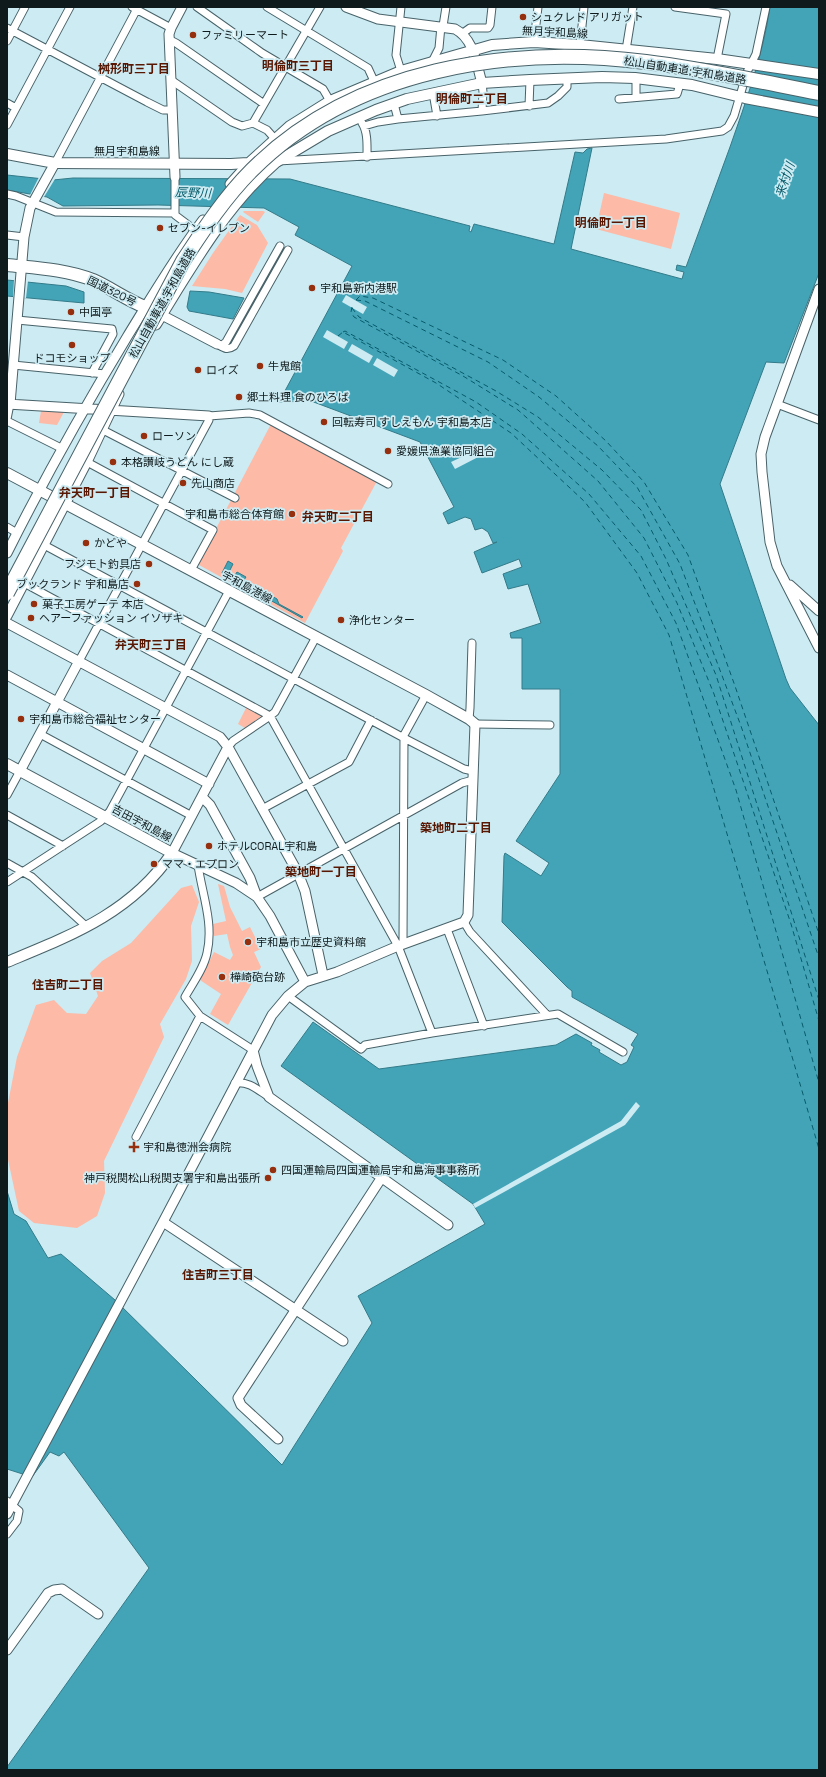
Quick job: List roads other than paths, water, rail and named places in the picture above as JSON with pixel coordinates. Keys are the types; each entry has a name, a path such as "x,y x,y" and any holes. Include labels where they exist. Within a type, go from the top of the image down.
{"highway":[{"name":"松山自動車道;宇和島道路","path":"7,593 167,289 187,254 213,216 238,184 262,160 307,125 357,98 398,81 439,70 506,60 567,58 646,62 819,93"},
{"name":"国道320号","path":"7,265 53,269 76,274 92,280 145,308"}],"main road":[{"name":"無月宇和島線","path":"248,164 275,139 307,114 330,101 374,81 401,71 472,50 511,43 534,42 580,45 717,59 819,74"},
{"name":"無月宇和島線","path":"7,154 55,163 248,164 278,161 310,140 358,117 394,104 433,93 482,83 568,78 636,78 680,84 819,112"},
{"name":"宇和島港線","path":"7,473 66,503 472,721"},
{"name":"吉田宇和島線","path":"7,764 172,853 153,879 136,895 113,912 87,927 7,962"}],"street":[{"path":"7,41 10,30 25,7"},
{"path":"7,125 70,7"},
{"path":"182,7 171,28 170,40 175,211 178,218 195,230"},
{"path":"196,7 285,67 323,89 330,101"},
{"path":"267,7 368,68 374,81"},
{"path":"253,123 320,7"},
{"path":"346,7 367,16 399,23 455,28 463,33 469,41 482,83 484,92 482,111"},
{"path":"401,7 396,55 401,71"},
{"path":"432,62 439,48 446,7"},
{"path":"463,33 470,28 488,28 490,25 492,7"},
{"path":"534,42 538,7"},
{"path":"580,45 584,7"},
{"path":"626,50 633,7"},
{"path":"674,7 726,10 717,59"},
{"path":"7,616 104,430 112,410 141,352 162,315 192,266 233,208 259,179 278,161 666,139 722,131 728,127 742,97 756,54 766,7"},
{"path":"61,448 7,420 14,365 24,237 28,215 136,8 171,28"},
{"path":"10,30 163,110 171,110"},
{"path":"170,40 264,104"},
{"path":"364,126 398,119 548,104 567,87 568,78"},
{"path":"636,78 636,97"},
{"path":"171,80 232,122 242,126 253,123 267,130 275,139"},
{"path":"529,106 530,80"},
{"path":"619,99 677,94 680,84"},
{"path":"433,93 437,116"},
{"path":"7,103 16,108"},
{"path":"394,104 398,119"},
{"path":"358,117 364,126 367,157"},
{"path":"7,553 61,448 145,308 195,230 248,164"},
{"path":"7,194 36,199 56,212 175,211"},
{"path":"7,235 24,237"},
{"path":"217,344 222,345 226,342 280,246"},
{"path":"145,308 162,315 229,350 234,346 288,250"},
{"path":"819,289 817,303 764,437 761,460 770,542 777,566 819,648"},
{"path":"17,320 112,329 113,336 92,373"},
{"path":"113,336 124,342"},
{"path":"14,365 105,374"},
{"path":"8,404 209,416 249,413 260,415 388,484"},
{"path":"777,404 819,420"},
{"path":"7,795 209,420 209,416"},
{"path":"104,430 235,498"},
{"path":"87,462 213,530 191,570"},
{"path":"7,527 17,533"},
{"path":"44,545 464,769 473,776"},
{"path":"784,580 819,611"},
{"path":"24,583 186,669 270,716 343,848 401,945 432,1033"},
{"path":"7,882 105,817 229,591"},
{"path":"7,623 220,738 228,747 298,873 305,891 323,976"},
{"path":"257,897 236,883 172,853 228,747 233,741 275,712 316,637"},
{"path":"7,1514 272,1015 288,996 305,982 337,972 401,945 447,929 464,922 468,915 473,776 472,643"},
{"path":"7,675 209,784"},
{"path":"401,945 404,735 426,695"},
{"path":"262,809 349,762 371,720"},
{"path":"472,721 550,725"},
{"path":"40,734 192,816"},
{"path":"257,897 473,776"},
{"path":"202,797 210,805 250,878 257,897 270,916 305,982"},
{"path":"7,815 63,846"},
{"path":"7,862 32,877 87,927"},
{"path":"198,865 207,907 208,943 203,963 185,997 200,1016 253,1050 257,1066 269,1097"},
{"path":"464,922 470,932 547,1015"},
{"path":"447,929 484,1026"},
{"path":"288,996 361,1049 365,1045 432,1033 558,1014 623,1052"},
{"path":"136,1137 200,1016"},
{"path":"235,1083 242,1082 250,1085 269,1097 448,1225"},
{"path":"278,1439 241,1405 238,1398 382,1177"},
{"path":"163,1222 295,1311 343,1341"},
{"path":"7,1501 19,1511 17,1521 7,1534"},
{"path":"7,1650 48,1593 54,1590 62,1589 98,1614"}],"water":[{"path":"770,7 819,7 819,273 784,363 766,362 720,484 786,679 790,688 819,725 819,1770 7,1770 7,1767 149,1568 64,1452 59,1456 50,1452 32,1477 7,1469 7,1191 14,1214 26,1221 48,1258 61,1254 115,1300 282,1465 372,1323 358,1296 485,1224 473,1204 281,1066 313,1022 379,1069 556,1045 576,1034 592,1043 591,1045 600,1050 599,1052 621,1065 627,1062 634,1047 631,1045 638,1034 572,997 572,991 502,922 505,853 541,876 549,863 516,841 560,774 560,689 522,689 522,638 511,638 510,633 541,623 528,584 508,589 503,574 522,567 519,559 482,573 474,552 497,542 493,543 488,532 482,528 475,530 471,519 465,517 448,524 443,513 454,507 420,442 311,401 279,402 352,266 295,235 299,227 264,208 158,205 63,206 47,197 7,190 7,175 53,180 73,178 290,179 470,226 469,231 471,232 474,224 554,244 575,152 583,153 587,149 592,148 571,249 682,279 684,272 676,270 677,265 686,267 730,147 748,95 763,43"},
{"path":"7,280 66,286 84,292 84,303 7,296"},
{"path":"190,291 209,292 244,298 233,319 189,311 187,307"},
{"path":"228,561 233,564 228,574 234,577 237,572 246,577 244,580 277,599 279,604 303,617 302,618 222,573"}],"place":[{"name":"シュクレド アリガット","path":"523,17"},
{"name":"ファミリーマート","path":"193,35"},
{"name":"セブン-イレブン","path":"160,228"},
{"name":"宇和島新内港駅","path":"312,288"},
{"name":"中国亭","path":"71,312"},
{"name":"ドコモショップ","path":"72,345"},
{"name":"牛鬼館","path":"260,366"},
{"name":"ロイズ","path":"198,370"},
{"name":"郷土料理 食のひろば","path":"239,397"},
{"name":"回転寿司 すしえもん 宇和島本店","path":"324,422"},
{"name":"ローソン","path":"144,436"},
{"name":"愛媛県漁業協同組合","path":"388,451"},
{"name":"本格讃岐うどん にし蔵","path":"113,462"},
{"name":"先山商店","path":"183,483"},
{"name":"宇和島市総合体育館","path":"292,514"},
{"name":"かどや","path":"86,543"},
{"name":"フジモト釣具店","path":"149,564"},
{"name":"ブックランド 宇和島店","path":"137,584"},
{"name":"菓子工房ゲーテ 本店","path":"34,604"},
{"name":"ヘアーファッション イソザキ","path":"31,618"},
{"name":"浄化センター","path":"341,620"},
{"name":"宇和島市総合福祉センター","path":"21,719"},
{"name":"ホテルCORAL宇和島","path":"209,846"},
{"name":"ママ・エプロン","path":"154,864"},
{"name":"宇和島市立歴史資料館","path":"248,942"},
{"name":"樺崎砲台跡","path":"222,977"},
{"name":"宇和島徳洲会病院","path":"134,1147"},
{"name":"四国運輸局四国運輸局宇和島海事事務所","path":"273,1170"},
{"name":"神戸税関松山税関支署宇和島出張所","path":"268,1178"}],"district":[{"name":"明倫町三丁目","path":"298,66"},
{"name":"桝形町三丁目","path":"134,69"},
{"name":"明倫町二丁目","path":"472,99"},
{"name":"明倫町一丁目","path":"611,223"},
{"name":"弁天町一丁目","path":"95,493"},
{"name":"弁天町二丁目","path":"338,517"},
{"name":"弁天町三丁目","path":"151,645"},
{"name":"築地町二丁目","path":"456,828"},
{"name":"築地町一丁目","path":"321,872"},
{"name":"住吉町二丁目","path":"68,985"},
{"name":"住吉町三丁目","path":"218,1275"}],"water label":[{"name":"来村川","path":"785,180"},
{"name":"辰野川","path":"193,193"}]}
